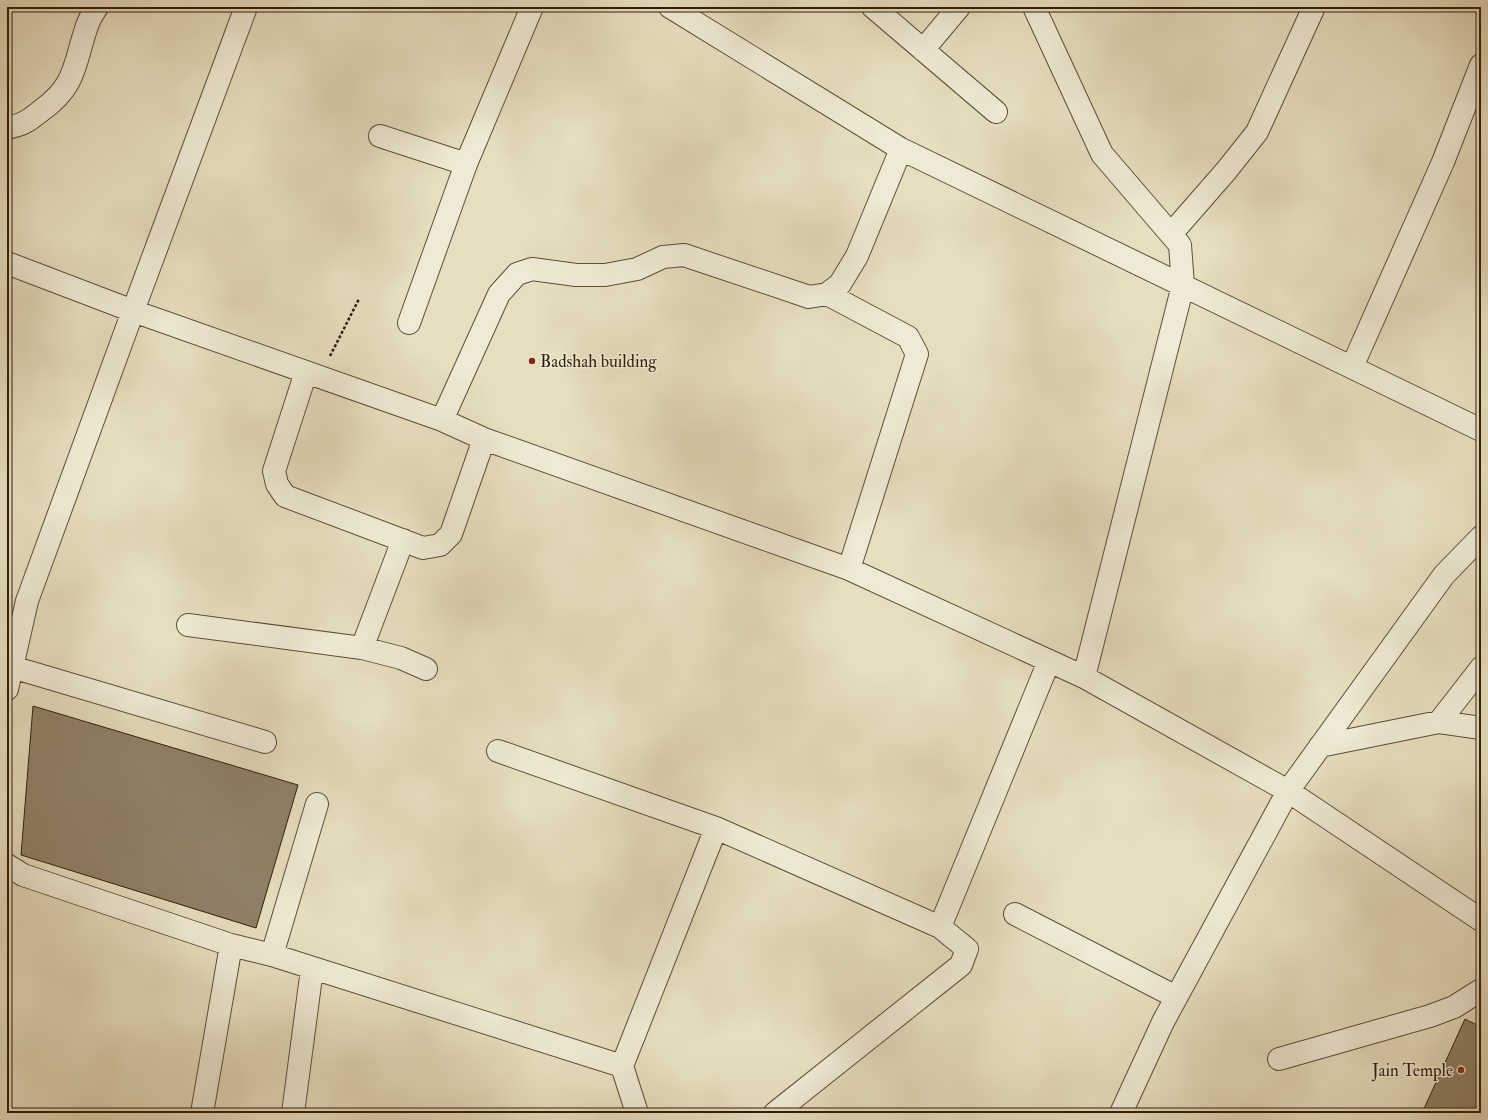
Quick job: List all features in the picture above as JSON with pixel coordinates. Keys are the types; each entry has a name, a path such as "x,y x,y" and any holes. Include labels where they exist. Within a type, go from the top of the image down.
{"street":[{"path":"7,128 24,124 52,103 66,87 73,74 87,25 97,7"},
{"path":"246,7 133,311 17,604 9,679 265,742"},
{"path":"409,322 466,164 532,7"},
{"path":"670,7 901,149 1481,430"},
{"path":"873,7 996,112"},
{"path":"924,50 959,7"},
{"path":"1034,7 1102,154 1180,245 1183,286 1084,677"},
{"path":"1171,234 1226,171 1257,132 1314,7"},
{"path":"1352,368 1443,162 1481,65"},
{"path":"380,136 466,164"},
{"path":"442,420 499,294 517,274 532,269 576,275 605,275 637,270 663,257 684,256 809,297 827,294 840,284 857,256 901,149"},
{"path":"7,262 133,311 442,420 484,439 850,569 1084,677 1288,791 1481,920"},
{"path":"827,294 908,337 917,354 850,569"},
{"path":"312,375 274,471 277,484 285,496 423,548 440,545 451,534 484,439"},
{"path":"1121,1113 1162,1022 1288,791 1444,575 1481,537"},
{"path":"362,648 403,540"},
{"path":"188,625 362,648 401,658 426,669"},
{"path":"940,927 1049,661"},
{"path":"1438,722 1481,668"},
{"path":"1320,746 1438,722 1481,728"},
{"path":"498,751 716,828 940,927 967,949 961,965 775,1113"},
{"path":"272,956 317,804"},
{"path":"637,1113 622,1066 716,828"},
{"path":"7,865 23,875 231,945 272,956 622,1066"},
{"path":"1015,914 1176,997"},
{"path":"202,1113 231,945"},
{"path":"293,1113 312,969"},
{"path":"1279,1059 1430,1016 1454,1007 1481,990"}],"path":[{"path":"312,375 359,299"}],"building":[{"path":"33,706 298,785 256,928 21,855"},
{"name":"Jain Temple","path":"1465,1019 1481,1027 1481,1113 1422,1113"}],"place":[{"name":"Badshah building","path":"532,361"},
{"name":"Jain Temple","path":"1461,1070"}]}
